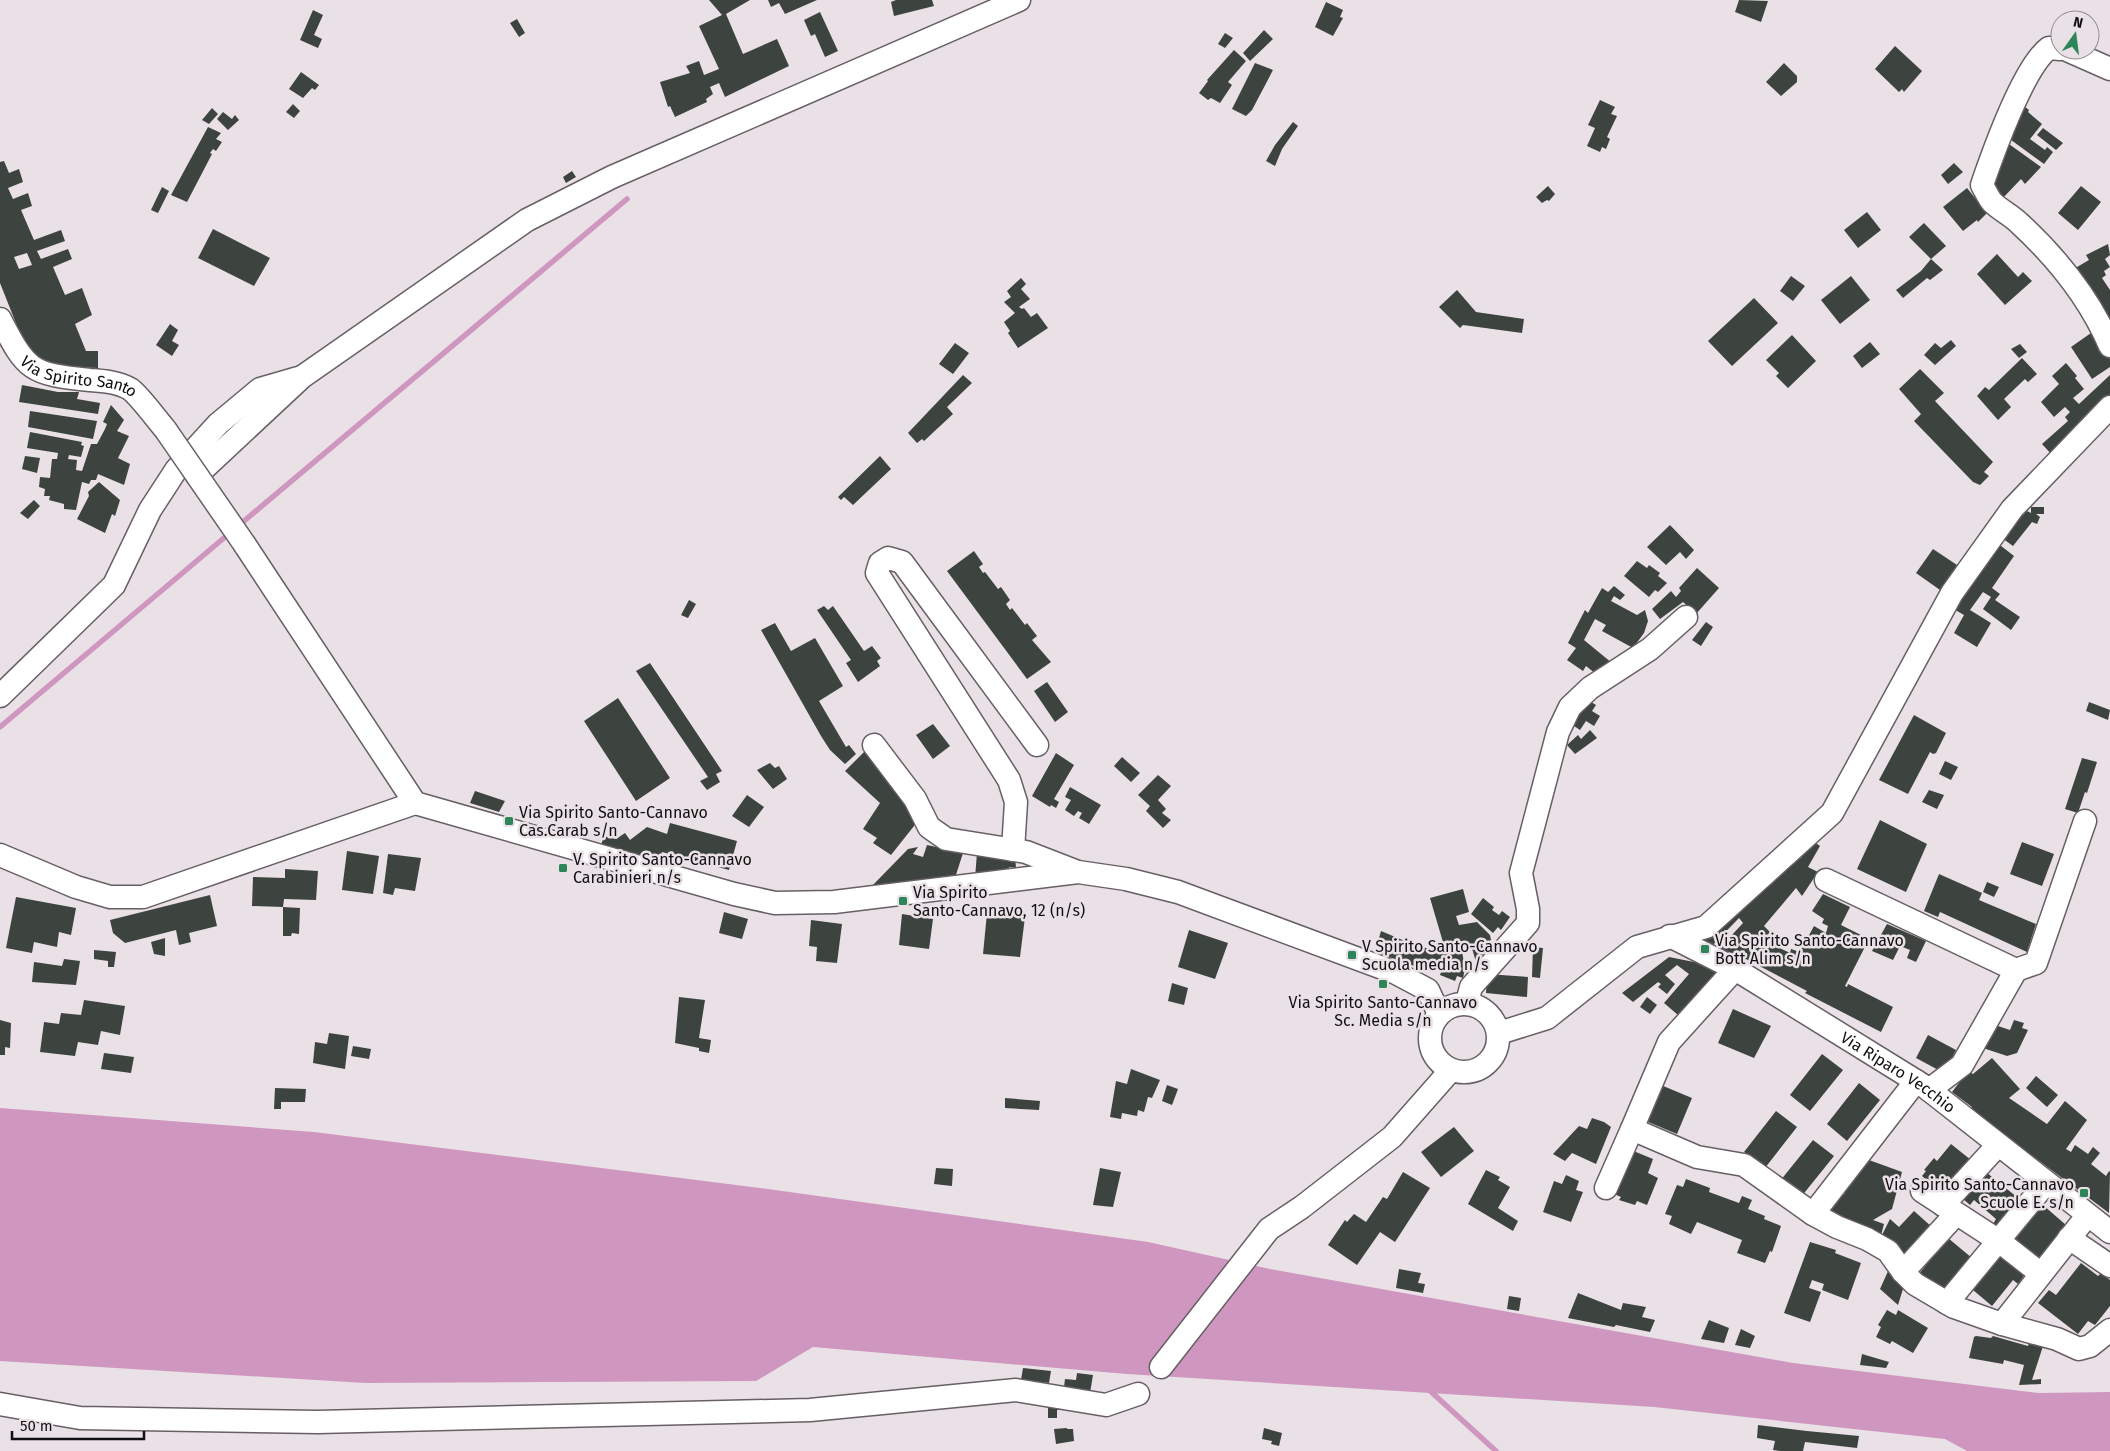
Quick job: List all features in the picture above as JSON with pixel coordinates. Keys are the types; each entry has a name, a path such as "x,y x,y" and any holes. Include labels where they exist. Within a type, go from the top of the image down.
{"street":[{"path":"197,475 302,377 527,220 612,177 1019,0"},
{"path":"2050,48 2040,54 2021,86 1982,185 1991,201 2019,222 2068,274 2081,292 2110,346"},
{"path":"2090,60 2110,69"},
{"name":"Via Spirito Santo","path":"0,319 26,364 40,372 60,377 109,381 131,390 165,429 245,545 415,803"},
{"path":"0,696 114,585 150,510 176,470 218,424 260,389 302,377"},
{"path":"1499,1033 1547,1018 1636,947 1706,927 1832,812 1952,593 2012,509 2110,407"},
{"path":"1013,850 1016,802 1009,780 877,573 880,562 888,558 902,562 1037,745"},
{"path":"1467,1003 1471,988 1528,923 1528,909 1520,873 1558,732 1570,707 1590,688 1650,648 1686,617"},
{"path":"874,745 916,799 929,827 946,839 1026,852 1078,872 1126,879 1178,892 1396,973 1428,990 1439,1014"},
{"path":"0,855 76,886 110,897 143,897 415,803 734,894 775,903 834,902 880,898 1078,872"},
{"path":"1813,1214 1922,1085 1962,1065 2016,970 2036,963 2085,821"},
{"path":"1826,880 2016,970"},
{"name":"Via Riparo Vecchio","path":"1670,936 1736,968 1922,1085 2086,1216 2110,1232"},
{"path":"1606,1188 1669,1042 1736,968"},
{"path":"1467,1003 1482,1008 1488,1013 1493,1018 1499,1033 1498,1047 1491,1060 1480,1070 1465,1073 1450,1070 1437,1060 1430,1045 1431,1028 1439,1014 1452,1005 1467,1003"},
{"path":"1161,1367 1269,1229 1302,1207 1392,1137 1450,1070"},
{"path":"1632,1129 1697,1158 1744,1165 1813,1214 1888,1251 1903,1272 1915,1284 1947,1303 2002,1324 2058,1339 2079,1349 2090,1346 2110,1330"},
{"path":"1903,1272 1998,1145"},
{"path":"1947,1303 2046,1183"},
{"path":"1922,1191 1999,1241 2041,1274"},
{"path":"2002,1324 2086,1216"},
{"path":"2069,1238 2110,1266"},
{"path":"0,1404 80,1418 318,1422 810,1410 1016,1390 1106,1405 1138,1394"}],"shaded area":[{"path":"0,1108 314,1132 768,1189 1148,1242 1270,1269 1793,1363 2039,1393 2110,1392 2110,1451 1967,1451 1945,1439 1654,1407 1127,1374 813,1347 756,1381 365,1383 0,1361"}],"building":[{"path":"709,0 750,0 726,14 743,54 777,39 789,66 725,97 719,83 710,87 713,94 706,99 707,102 675,117 670,106 668,107 660,82 690,73 686,66 699,61 704,75 719,69 699,26 722,15"},
{"path":"768,0 817,0 785,14 779,3 771,7"},
{"path":"896,0 932,0 934,6 894,16 891,2"},
{"path":"1739,0 1768,1 1761,22 1735,12"},
{"path":"1326,2 1343,10 1340,17 1343,18 1333,36 1315,27"},
{"path":"313,10 323,15 314,35 322,39 318,48 300,40"},
{"path":"820,12 838,51 825,57 815,34 811,36 804,20"},
{"path":"517,19 525,33 519,37 510,23"},
{"path":"1264,30 1273,39 1250,61 1243,53"},
{"path":"1225,33 1233,38 1225,48 1218,44"},
{"path":"1895,46 1922,71 1904,92 1902,89 1899,92 1875,69"},
{"path":"1234,50 1246,61 1228,82 1232,85 1220,103 1211,98 1208,100 1199,93 1207,80"},
{"path":"1255,63 1273,70 1252,110 1246,116 1232,109"},
{"path":"1784,63 1797,76 1797,82 1781,96 1766,82"},
{"path":"301,72 319,85 315,90 312,88 303,98 289,89"},
{"path":"1600,100 1615,107 1611,114 1617,116 1607,137 1610,139 1606,149 1602,147 1600,152 1587,146 1595,128 1588,125"},
{"path":"2020,103 2042,124 2030,139 2045,150 2047,147 2053,152 2044,164 2007,137"},
{"path":"293,104 300,111 294,118 286,112"},
{"path":"212,108 218,114 209,124 202,120"},
{"path":"223,112 232,119 235,115 239,120 228,130 217,119"},
{"path":"1293,122 1298,126 1282,149 1275,166 1266,161 1275,145"},
{"path":"208,127 221,133 216,139 222,142 216,151 213,149 210,153 212,154 187,202 171,195"},
{"path":"2043,128 2063,143 2056,150 2037,135"},
{"path":"2009,144 2041,167 2025,184 2021,179 2001,200 1994,194 1998,189 1989,180"},
{"path":"4,161 9,173 19,169 23,182 8,188 13,199 28,193 32,206 21,210 34,240 61,230 65,241 37,251 41,259 68,249 72,259 53,267 65,295 82,288 92,315 75,324 86,351 98,351 98,368 66,367 35,360 25,346 0,283 0,162","holes":["27,253 32,265 19,269 14,257"]},
{"path":"1954,163 1963,172 1948,184 1941,175"},
{"path":"572,171 576,177 566,183 563,177"},
{"path":"1548,186 1555,194 1549,201 1547,200 1542,203 1536,197"},
{"path":"2081,186 2101,202 2078,230 2058,213"},
{"path":"162,187 169,191 158,213 151,210"},
{"path":"1967,188 1987,213 1978,222 1977,220 1963,231 1943,207"},
{"path":"1867,212 1881,230 1858,248 1844,230"},
{"path":"1924,223 1946,246 1931,259 1909,237"},
{"path":"213,229 270,258 254,286 198,258"},
{"path":"2108,244 2110,255 2105,259 2110,267 2104,271 2106,275 2102,278 2110,290 2110,325 2102,321 2109,317 2093,291 2072,270 2089,260 2086,255"},
{"path":"1997,254 2018,277 2023,272 2032,281 2005,305 1977,274"},
{"path":"1931,259 1943,270 1930,280 1927,278 1903,298 1896,290 1921,271"},
{"path":"1791,276 1805,286 1793,301 1780,291"},
{"path":"1851,276 1870,300 1840,324 1821,300"},
{"path":"1021,278 1026,284 1021,289 1030,299 1019,307 1024,308 1031,317 1037,313 1048,328 1018,348 1008,333 1010,331 1004,322 1015,313 1004,302 1011,297 1007,291"},
{"path":"1457,290 1476,312 1524,319 1522,333 1463,325 1460,328 1439,307"},
{"path":"1754,298 1778,323 1732,366 1708,341"},
{"path":"170,324 178,330 172,341 179,345 172,356 156,345"},
{"path":"2091,333 2110,359 2110,367 2092,379 2071,347"},
{"path":"1792,335 1816,361 1788,388 1776,376 1779,373 1766,360"},
{"path":"1951,340 1956,346 1935,365 1924,355 1935,343 1941,348"},
{"path":"1870,342 1880,354 1862,368 1853,356"},
{"path":"955,343 969,353 953,374 939,364"},
{"path":"2020,344 2027,352 2019,358 2011,349"},
{"path":"2022,358 2037,374 2028,382 2025,379 2004,399 2011,407 1998,420 1977,396 1985,387 1989,390"},
{"path":"2066,363 2077,376 2075,378 2084,389 2073,398 2079,404 2110,375 2110,397 2053,456 2042,444 2068,421 2065,417 2070,412 2065,407 2054,417 2041,402 2059,384 2052,376"},
{"path":"1920,369 1944,393 1935,401 1993,462 1984,472 1989,476 1980,485 1973,482 1914,421 1921,414 1899,389"},
{"path":"963,375 972,383 947,407 953,414 924,441 922,439 917,443 908,433"},
{"path":"22,385 58,392 79,392 77,399 100,403 98,414 19,402"},
{"path":"111,405 124,420 117,431 129,436 118,458 130,464 124,485 98,474 96,480 91,480 89,484 82,482 76,510 64,509 64,504 49,500 50,496 44,496 45,489 39,487 40,477 50,478 52,459 57,459 58,453 27,448 30,432 82,442 81,445 84,446 81,457 69,455 68,459 77,460 76,470 82,471 91,444 97,444 105,429 107,424 103,422"},
{"path":"30,411 97,421 93,439 28,427"},
{"path":"25,456 40,458 37,473 22,469"},
{"path":"880,456 891,469 853,505 844,497 841,500 838,497"},
{"path":"99,482 120,500 115,516 112,514 105,533 77,519 89,496 88,492"},
{"path":"34,500 40,506 28,519 20,513"},
{"path":"2031,507 2044,507 2044,514 2036,514 2040,517 2037,524 2032,522 2013,546 2002,538 2023,509 2031,513"},
{"path":"1670,525 1694,550 1686,559 1680,552 1666,565 1647,547"},
{"path":"1996,542 2014,556 1992,588 2000,594 1995,600 2020,617 2011,630 1983,609 1991,597 1983,592 1970,610 1991,623 1977,647 1954,633 1964,615 1952,608"},
{"path":"1933,549 1957,565 1940,590 1916,573"},
{"path":"974,551 983,564 979,567 983,573 985,572 998,589 1001,587 1010,600 1006,604 1010,610 1012,608 1025,625 1027,623 1037,636 1032,640 1051,662 1027,679 947,571"},
{"path":"1637,561 1647,568 1649,565 1660,573 1658,576 1667,583 1658,592 1655,590 1649,597 1624,576"},
{"path":"1697,568 1719,588 1696,614 1683,602 1660,619 1652,609 1671,591 1676,597 1681,591 1679,588"},
{"path":"1614,586 1625,595 1620,600 1614,596 1611,601 1637,615 1645,610 1648,621 1644,633 1633,648 1602,631 1606,625 1595,619 1584,640 1612,663 1596,674 1586,666 1583,671 1567,660 1576,648 1568,643 1585,610 1588,613 1602,588 1608,592"},
{"path":"689,600 696,604 688,618 681,615"},
{"path":"824,606 828,610 833,606 864,651 872,646 881,658 877,661 880,666 858,682 846,663 851,660 817,610"},
{"path":"1706,622 1713,627 1701,646 1692,640"},
{"path":"775,623 791,651 815,638 843,686 819,701 846,747 849,745 856,754 845,764 830,750 821,736 761,630"},
{"path":"650,663 722,771 716,774 720,782 707,790 700,781 708,777 636,671"},
{"path":"1047,682 1068,712 1055,722 1034,691"},
{"path":"618,698 670,778 636,801 584,721"},
{"path":"1584,698 1596,705 1592,711 1600,716 1594,726 1586,721 1580,730 1568,722"},
{"path":"2089,702 2110,710 2108,720 2086,711"},
{"path":"1914,715 1946,733 1936,753 1930,752 1908,794 1879,780"},
{"path":"933,724 950,746 933,759 916,735"},
{"path":"1590,730 1597,738 1575,754 1567,745 1578,735 1581,739"},
{"path":"867,749 894,779 915,821 914,826 891,855 873,843 877,838 863,829 880,803 845,771"},
{"path":"1056,753 1074,765 1054,799 1059,802 1056,808 1051,805 1050,807 1032,796"},
{"path":"1122,757 1140,773 1131,782 1114,766"},
{"path":"2082,758 2097,762 2078,813 2065,809"},
{"path":"1945,761 1958,767 1951,780 1939,774"},
{"path":"770,763 775,768 779,766 787,779 773,789 757,770"},
{"path":"1158,775 1171,786 1158,800 1166,809 1162,813 1171,820 1163,828 1146,811 1150,806 1138,795"},
{"path":"1070,787 1101,805 1089,824 1079,818 1082,813 1078,811 1074,816 1065,810 1071,800 1065,797"},
{"path":"1929,790 1944,795 1937,809 1922,802"},
{"path":"475,791 505,801 499,812 470,803"},
{"path":"747,795 764,807 749,827 732,816"},
{"path":"1880,820 1927,844 1906,892 1857,869"},
{"path":"670,823 737,841 729,870 662,852 660,860 618,849 612,853 600,848 604,836 616,839 625,833 630,840 647,827 667,834"},
{"path":"1813,841 1820,846 1808,867 1818,872 1802,896 1796,888 1764,926 1770,932 1763,940 1790,953 1791,949 1800,952 1814,926 1826,933 1828,926 1822,923 1824,919 1812,911 1823,894 1850,907 1841,925 1869,939 1845,986 1847,987 1848,984 1893,1007 1881,1032 1805,993 1807,991 1746,959 1740,964 1718,950 1743,923 1739,918 1709,949 1694,939 1781,870 1783,872 1802,857 1800,855"},
{"path":"2022,842 2054,854 2042,886 2010,874"},
{"path":"927,845 963,853 954,881 872,889 872,886 908,849 918,847 913,854 923,857"},
{"path":"347,851 379,856 373,894 342,890"},
{"path":"977,853 1015,855 1016,868 1009,867 1010,873 975,878"},
{"path":"388,854 421,858 415,891 395,888 393,895 383,893"},
{"path":"285,869 318,871 316,900 284,899 283,907 252,906 253,877 285,878"},
{"path":"1939,874 1982,893 1979,900 2036,924 2027,952 1940,912 1938,917 1924,911"},
{"path":"1987,882 1999,887 1994,897 1983,892"},
{"path":"1463,889 1469,912 1456,916 1459,925 1477,922 1490,935 1491,940 1482,945 1486,952 1476,962 1471,945 1445,949 1430,898"},
{"path":"210,895 217,926 189,933 191,942 179,945 176,930 125,943 113,933 110,920"},
{"path":"16,897 76,908 71,935 59,932 57,947 34,942 32,953 6,948"},
{"path":"1483,898 1494,907 1492,910 1499,915 1502,911 1510,917 1501,930 1498,927 1493,933 1471,914"},
{"path":"283,907 300,908 299,934 292,933 291,936 283,936"},
{"path":"724,912 748,919 742,939 719,933"},
{"path":"987,913 1025,917 1020,957 983,954"},
{"path":"902,914 933,919 929,949 899,945"},
{"path":"811,920 842,924 837,963 816,961 817,947 809,946"},
{"path":"1887,924 1926,941 1916,962 1907,958 1910,950 1900,946 1893,960 1872,951"},
{"path":"1189,930 1228,943 1215,979 1178,967"},
{"path":"1381,931 1412,944 1444,953 1462,951 1465,969 1463,978 1457,976 1455,981 1440,975 1442,969 1418,961 1417,967 1375,952"},
{"path":"165,938 165,956 154,954 151,942"},
{"path":"1533,947 1543,948 1540,978 1532,977"},
{"path":"94,950 116,952 114,967 108,967 108,961 94,959"},
{"path":"1669,957 1699,963 1718,973 1678,1015 1664,1003 1689,974 1677,965 1665,975 1675,984 1667,994 1658,987 1661,984 1658,982 1633,1002 1622,993"},
{"path":"64,959 80,961 76,985 32,982 34,962 62,966"},
{"path":"1487,974 1528,977 1527,997 1486,993"},
{"path":"1172,983 1188,988 1184,1005 1168,1001"},
{"path":"679,997 705,1000 699,1038 711,1040 709,1053 699,1051 699,1048 675,1043"},
{"path":"1647,997 1657,1005 1650,1014 1640,1007"},
{"path":"84,1000 125,1006 120,1035 101,1031 98,1045 78,1042 75,1056 40,1052 44,1022 59,1024 61,1013 81,1015"},
{"path":"1733,1009 1771,1026 1754,1058 1718,1043"},
{"path":"0,1020 11,1023 10,1048 5,1047 5,1055 0,1055"},
{"path":"2014,1020 2024,1023 2022,1028 2028,1030 2017,1053 2007,1056 1983,1048 1992,1024 2010,1030"},
{"path":"329,1033 349,1036 345,1069 313,1063 315,1042 327,1044"},
{"path":"1928,1035 1956,1050 1944,1073 1916,1058"},
{"path":"353,1046 371,1049 369,1059 351,1056"},
{"path":"104,1053 134,1057 131,1073 101,1069"},
{"path":"1822,1054 1843,1070 1810,1111 1790,1095"},
{"path":"1992,1058 2020,1089 2009,1098 2047,1124 2065,1101 2087,1120 2066,1149 2071,1152 2075,1145 2088,1154 2093,1147 2100,1153 2091,1164 2106,1176 2110,1172 2109,1213 1970,1109 1972,1107 1952,1092 1968,1071 1973,1074"},
{"path":"1131,1069 1160,1080 1152,1098 1148,1097 1144,1112 1138,1110 1137,1116 1122,1113 1121,1119 1110,1117 1116,1081 1127,1084"},
{"path":"2036,1076 2058,1095 2047,1107 2026,1088"},
{"path":"1656,1083 1692,1098 1677,1134 1641,1119"},
{"path":"1859,1083 1880,1100 1847,1141 1827,1124"},
{"path":"1167,1085 1178,1089 1172,1105 1162,1101"},
{"path":"275,1088 306,1089 305,1102 281,1102 281,1109 274,1109"},
{"path":"1005,1098 1040,1101 1039,1110 1005,1108"},
{"path":"1776,1111 1797,1127 1765,1168 1744,1152"},
{"path":"1592,1118 1604,1122 1611,1127 1596,1164 1572,1153 1565,1161 1553,1154 1579,1126 1587,1129"},
{"path":"1454,1127 1474,1151 1441,1177 1421,1152"},
{"path":"1813,1140 1834,1156 1801,1197 1780,1181"},
{"path":"1951,1144 1971,1160 1943,1194 1922,1176 1926,1171 1924,1170 1934,1158 1937,1161"},
{"path":"1631,1150 1653,1159 1648,1173 1658,1178 1647,1205 1637,1201 1635,1205 1619,1200 1621,1197 1614,1194"},
{"path":"1869,1160 1902,1172 1892,1209 1873,1220 1884,1224 1880,1239 1890,1219 1899,1227 1914,1211 1932,1227 1904,1265 1828,1219 1835,1192 1844,1195 1851,1170"},
{"path":"936,1168 953,1169 952,1186 934,1184"},
{"path":"1100,1168 1121,1172 1113,1207 1093,1205"},
{"path":"1486,1170 1500,1177 1498,1180 1510,1187 1498,1208 1518,1221 1513,1231 1468,1204"},
{"path":"1403,1172 1430,1188 1395,1242 1380,1232 1357,1265 1328,1245 1345,1220 1347,1222 1354,1214 1366,1222 1383,1197 1387,1199"},
{"path":"1986,1172 2023,1202 2000,1230 1993,1224 1996,1219 1974,1200 1970,1205 1963,1199"},
{"path":"1566,1175 1579,1181 1576,1190 1583,1192 1571,1222 1543,1212 1554,1181 1562,1184"},
{"path":"1686,1179 1710,1188 1709,1192 1739,1203 1742,1196 1752,1200 1748,1209 1765,1216 1764,1219 1781,1226 1772,1252 1770,1251 1765,1263 1737,1253 1742,1240 1697,1222 1691,1234 1669,1224 1672,1216 1665,1214 1677,1185 1683,1187"},
{"path":"2043,1205 2066,1225 2036,1261 2013,1241"},
{"path":"1948,1238 1972,1258 1941,1294 1918,1275"},
{"path":"1810,1242 1836,1250 1835,1253 1861,1263 1848,1300 1822,1290 1824,1284 1812,1280 1809,1288 1821,1292 1810,1322 1784,1313"},
{"path":"1884,1254 1893,1264 1903,1289 1898,1305 1880,1289 1889,1269 1882,1262"},
{"path":"2003,1254 2026,1273 2018,1284 2013,1280 1992,1306 1973,1290"},
{"path":"2081,1263 2098,1276 2101,1273 2110,1280 2110,1306 2095,1325 2088,1321 2078,1334 2038,1303 2049,1290 2056,1295"},
{"path":"1399,1269 1421,1273 1418,1283 1425,1284 1423,1293 1396,1288"},
{"path":"1578,1293 1621,1310 1623,1303 1646,1307 1642,1317 1655,1320 1650,1332 1568,1318"},
{"path":"1509,1296 1521,1298 1519,1311 1507,1309"},
{"path":"1887,1310 1896,1315 1898,1310 1928,1328 1913,1353 1892,1341 1890,1344 1876,1337 1881,1327 1878,1325"},
{"path":"1709,1320 1729,1328 1724,1343 1701,1339"},
{"path":"1741,1329 1755,1336 1750,1348 1735,1345"},
{"path":"1993,1336 2028,1346 2031,1337 2044,1343 2032,1380 2041,1379 2041,1384 2019,1385 2024,1365 2004,1360 2003,1364 1969,1358 1974,1337 1991,1338"},
{"path":"1862,1354 1889,1362 1886,1368 1860,1365"},
{"path":"1023,1368 1051,1371 1049,1383 1021,1380"},
{"path":"1077,1373 1093,1375 1090,1393 1063,1395 1065,1379 1076,1380"},
{"path":"1048,1403 1070,1410 1057,1410 1057,1418 1048,1418"},
{"path":"1758,1425 1859,1436 1857,1448 1805,1442 1803,1451 1773,1450 1775,1441 1757,1438"},
{"path":"1264,1428 1282,1433 1279,1446 1271,1444 1272,1441 1262,1439"},
{"path":"1054,1429 1073,1429 1074,1441 1056,1444"}],"waterway":[{"path":"238,526 627,199"},
{"path":"0,727 231,532"},
{"path":"1428,1389 1496,1451"}],"place":[{"name":"Via Spirito Santo-Cannavo Cas.Carab s/n","path":"509,821"},
{"name":"V. Spirito Santo-Cannavo Carabinieri n/s","path":"563,868"},
{"name":"Via Spirito Santo-Cannavo, 12 (n/s)","path":"903,901"},
{"name":"Via Spirito Santo-Cannavo Bott Alim s/n","path":"1705,949"},
{"name":"V Spirito Santo-Cannavo Scuola media n/s","path":"1352,955"},
{"name":"Via Spirito Santo-Cannavo Sc. Media s/n","path":"1383,984"},
{"name":"Via Spirito Santo-Cannavo Scuole E. s/n","path":"2084,1193"}]}
